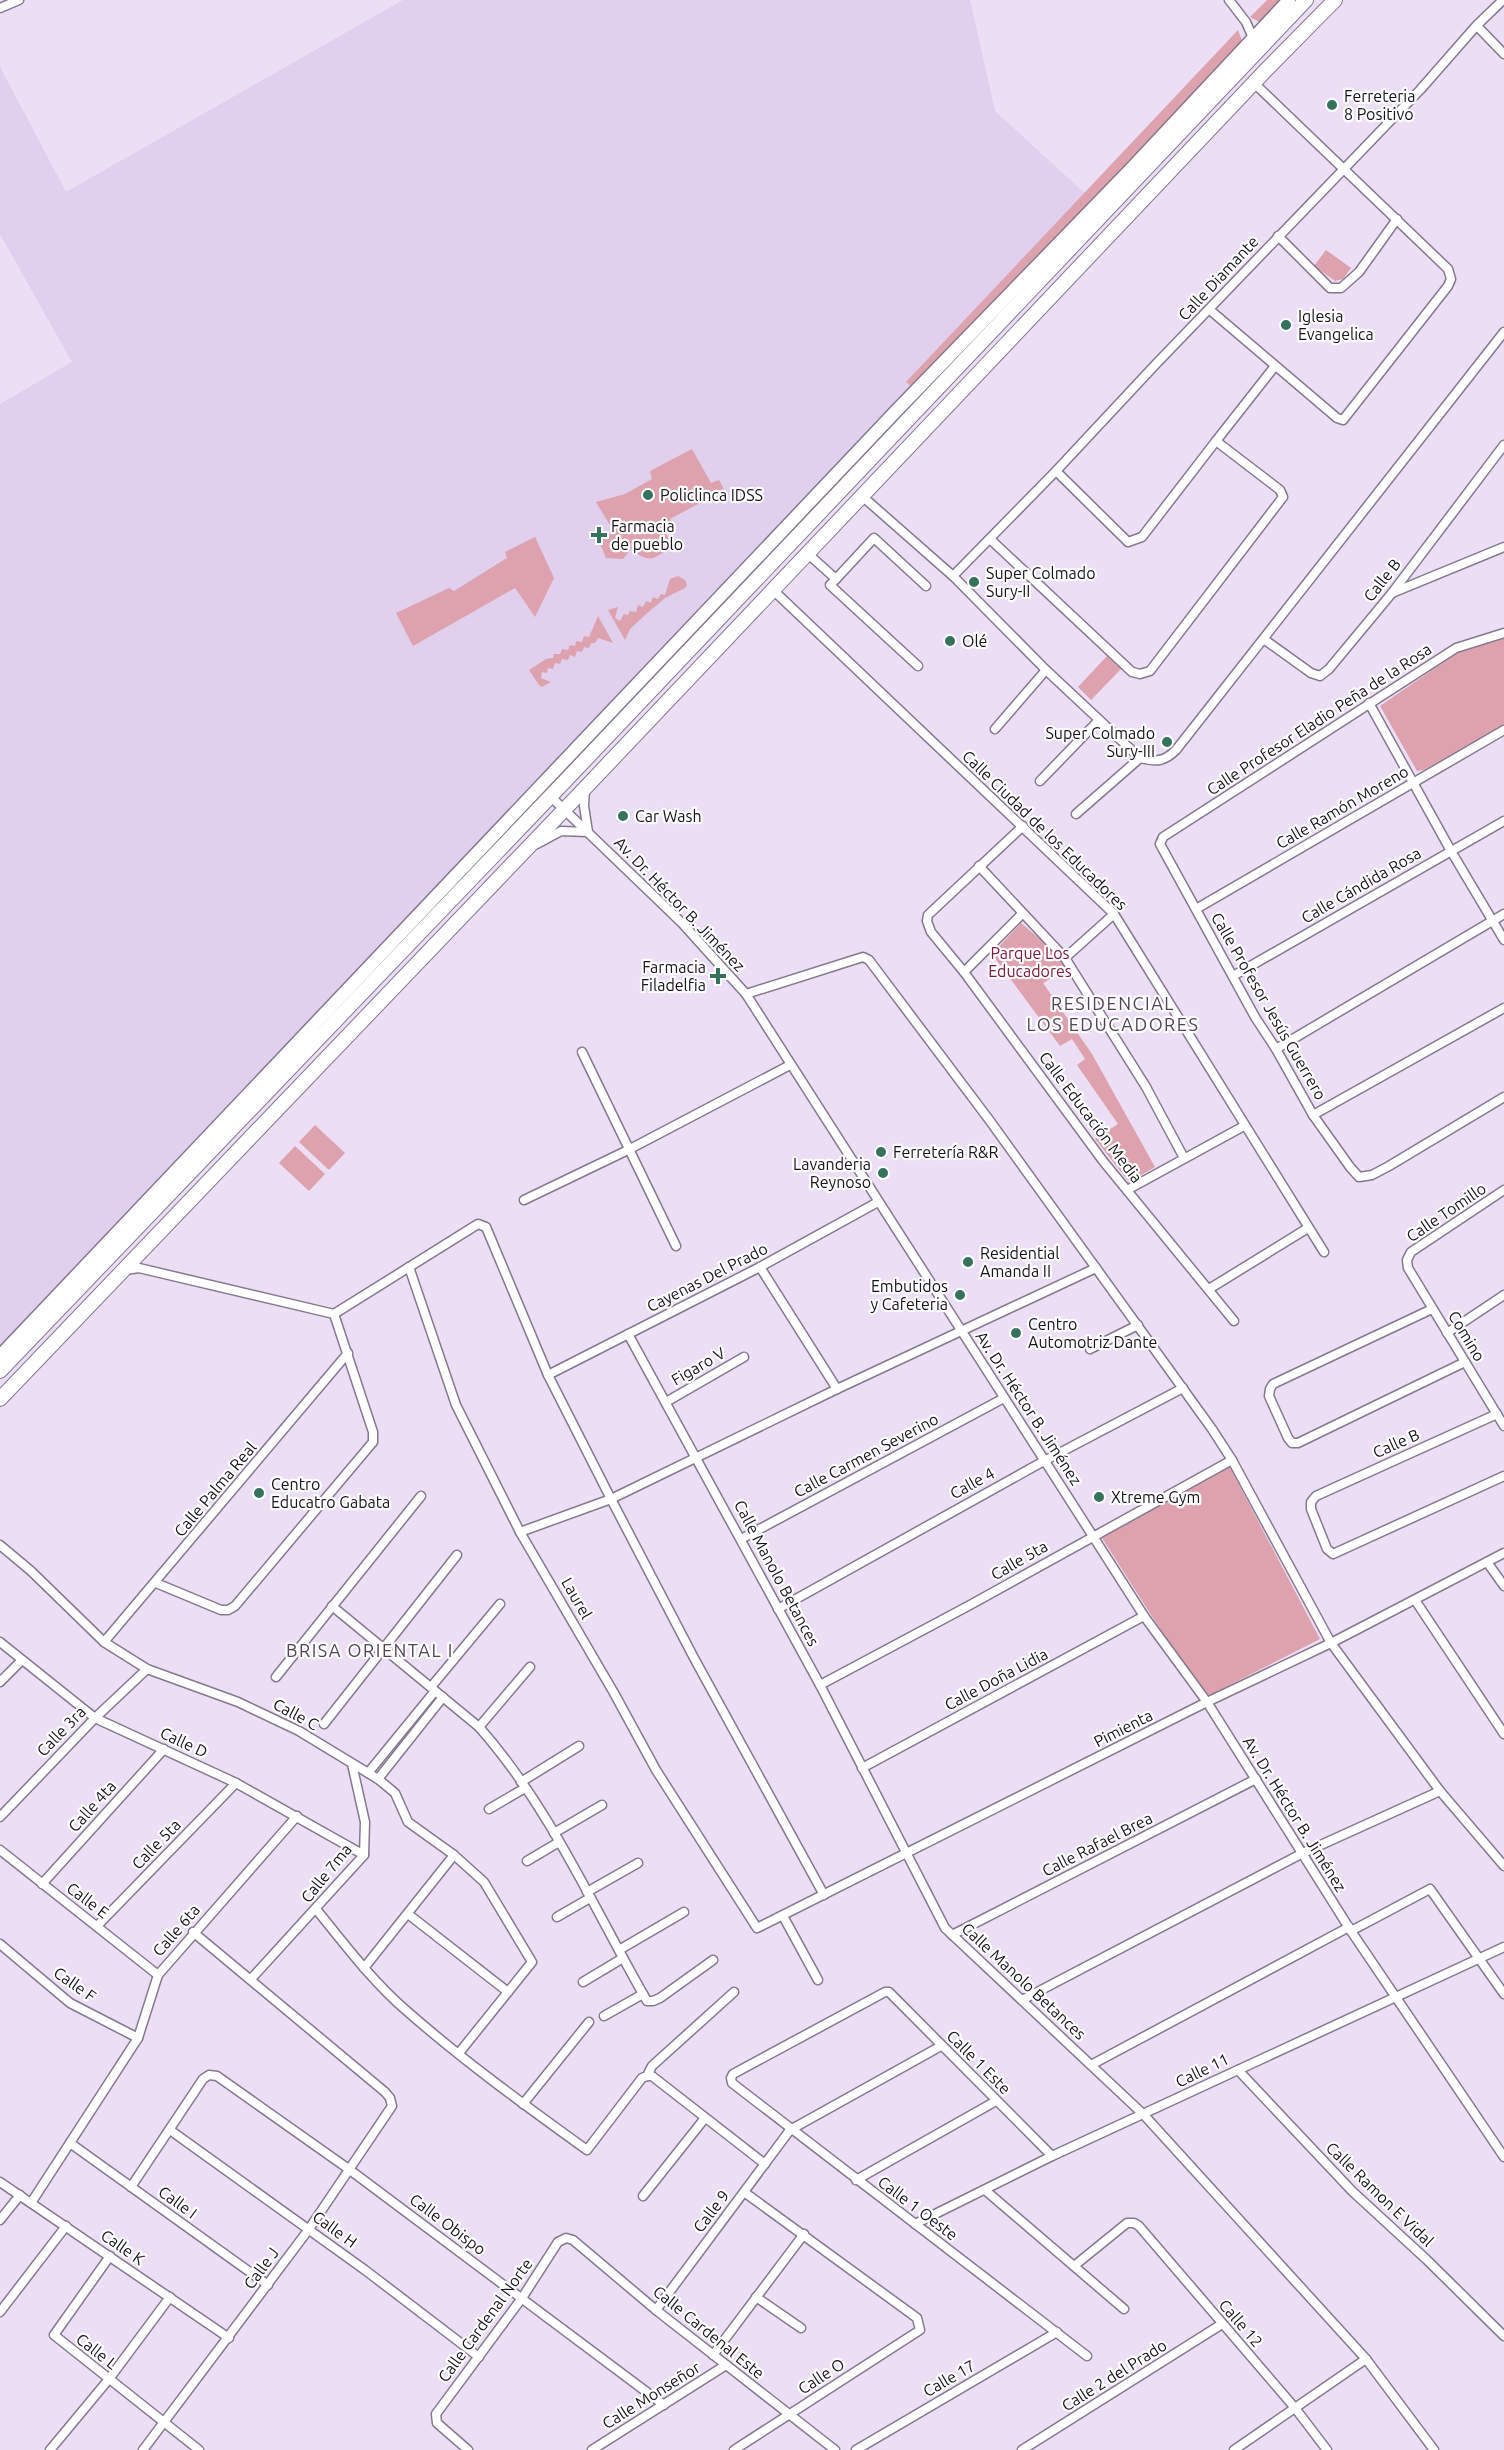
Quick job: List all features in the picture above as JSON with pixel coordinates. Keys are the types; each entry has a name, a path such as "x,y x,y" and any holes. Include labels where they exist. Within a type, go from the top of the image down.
{"main road":[{"path":"0,1371 1306,0"},
{"path":"0,1399 1335,0"}],"street":[{"path":"0,8 19,0"},
{"path":"1228,0 1246,22 1253,38"},
{"path":"0,1356 898,409 1131,169 1289,0"},
{"name":"Calle Diamante","path":"953,576 1210,310 1503,0"},
{"path":"1477,26 1504,54"},
{"path":"1210,310 1337,418 1343,420 1448,286 1451,279 1448,269 1254,83"},
{"path":"1278,236 1330,288 1341,288 1359,272 1397,219"},
{"path":"862,496 953,576 1046,670 1140,758 1156,762 1168,758 1265,639 1504,332"},
{"path":"1056,471 1128,542 1135,541 1142,537 1275,366"},
{"path":"990,539 1132,672 1140,674 1150,671 1283,496 1280,490 1216,441"},
{"name":"Calle B","path":"1265,639 1311,673 1320,676 1329,669 1392,593 1504,445"},
{"path":"918,666 831,585 874,538 926,586"},
{"path":"1392,593 1504,547"},
{"path":"807,553 836,579"},
{"name":"Calle Ciudad de los Educadores","path":"773,590 1114,914 1324,1252"},
{"name":"Calle Profesor Eladio Peña de la Rosa","path":"1160,844 1163,837 1456,648 1504,633"},
{"path":"995,729 1046,670"},
{"path":"1369,703 1451,851 1504,940"},
{"path":"1040,781 1099,720"},
{"name":"Calle Ramón Moreno","path":"1196,909 1504,730"},
{"path":"1076,814 1140,758"},
{"path":"521,854 561,831 588,832 584,806 587,786"},
{"name":"Av. Dr. Héctor B. Jiménez","path":"550,796 682,923 746,994 1144,1616 1207,1702 1350,1929 1504,2157"},
{"name":"Calle Cándida Rosa","path":"1233,976 1504,821"},
{"name":"Calle Educación Media","path":"1023,826 928,915 927,921 931,932 964,972 1103,1161 1234,1321"},
{"name":"Calle Profesor Jesús Guerrero","path":"1160,844 1255,1017 1313,1115 1359,1177 1372,1175 1389,1166 1504,1096"},
{"path":"979,866 1065,958 1146,1087 1184,1158"},
{"path":"964,972 1022,914"},
{"path":"1065,958 1114,914"},
{"path":"1276,1049 1504,914"},
{"path":"746,994 866,958 917,1022 1138,1325 1232,1460 1331,1643 1440,1791 1504,1866"},
{"path":"1313,1115 1504,1008"},
{"path":"582,1052 676,1246"},
{"path":"524,1200 628,1150 790,1065"},
{"path":"1127,1190 1244,1126"},
{"name":"Calle Tomillo","path":"1407,1260 1411,1252 1504,1190"},
{"name":"Cayenas Del Prado","path":"548,1375 760,1267 878,1202"},
{"path":"123,1270 139,1268 334,1314 478,1224 486,1227 548,1375 694,1658 824,1895"},
{"path":"1209,1289 1308,1228"},
{"name":"Comino","path":"1407,1260 1408,1268 1504,1426"},
{"name":"Laurel","path":"409,1267 456,1405 520,1532 656,1770 755,1926"},
{"path":"760,1267 837,1389"},
{"path":"520,1532 611,1499 837,1389 1096,1268"},
{"path":"1447,1333 1504,1295"},
{"path":"1432,1309 1273,1384 1269,1396 1288,1438 1292,1443 1298,1443 1465,1362"},
{"path":"156,1583 221,1610 228,1610 235,1606 373,1442 374,1436 334,1314"},
{"path":"1090,1349 1138,1325"},
{"name":"Calle Manolo Betances","path":"628,1334 820,1685 940,1920 952,1935 1144,2115 1366,2359 1434,2450"},
{"name":"Calle Palma Real","path":"104,1642 348,1353"},
{"name":"Figaro V","path":"666,1401 744,1357"},
{"name":"Calle 4","path":"778,1609 1044,1461 1183,1388"},
{"name":"Calle Carmen Severino","path":"741,1539 1004,1398"},
{"name":"Calle B","path":"1497,1414 1316,1496 1311,1502 1311,1509 1327,1550 1333,1554 1504,1476"},
{"name":"Calle 5ta","path":"820,1685 1232,1460"},
{"path":"276,1677 421,1496"},
{"name":"Calle C","path":"0,1545 32,1571 104,1642 147,1669 238,1702 299,1731 378,1779 395,1793 408,1822 454,1855 484,1882 532,1962 508,1992"},
{"name":"Pimienta","path":"755,1926 760,1928 1207,1702 1331,1643 1504,1553"},
{"path":"324,1724 457,1555"},
{"path":"1487,1562 1504,1586"},
{"path":"1415,1600 1504,1734"},
{"path":"378,1779 436,1692 501,1604"},
{"path":"332,1606 479,1727 500,1750 557,1837 647,2001 660,1998 713,1960"},
{"name":"Calle Doña Lidia","path":"862,1768 1144,1616"},
{"name":"Calle D","path":"0,1642 95,1718 236,1783 364,1855"},
{"path":"0,1682 22,1660"},
{"path":"479,1727 530,1667"},
{"name":"Calle 3ra","path":"0,1817 95,1718 147,1669"},
{"path":"368,1773 436,1692"},
{"path":"489,1809 579,1746"},
{"name":"Calle 4ta","path":"42,1884 164,1749"},
{"name":"Calle 7ma","path":"250,1979 364,1855 365,1822 352,1764"},
{"name":"Calle Rafael Brea","path":"952,1935 1256,1779"},
{"name":"Calle 5ta","path":"98,1925 236,1783"},
{"path":"1022,2000 1303,1853 1440,1791"},
{"path":"526,1861 602,1805"},
{"name":"Calle 6ta","path":"31,2203 138,2038 158,1975 193,1932 297,1816"},
{"name":"Calle E","path":"0,1850 98,1925 158,1975"},
{"path":"364,1968 454,1855"},
{"path":"557,1917 638,1863"},
{"path":"1091,2065 1430,1889 1504,1994"},
{"path":"316,1909 364,1968 407,2012 523,2104 587,2151 642,2078 652,2076 765,2164"},
{"path":"583,1982 684,1912"},
{"path":"408,1914 508,1992 459,2053"},
{"path":"783,1916 818,1980"},
{"path":"193,1932 250,1979"},
{"name":"Calle F","path":"0,1944 70,2002 138,2038"},
{"name":"Calle 11","path":"915,2224 1052,2156 1504,1947"},
{"name":"Calle J","path":"143,2450 309,2229 392,2106 390,2098 250,1979"},
{"path":"647,2076 652,2066 665,2053 734,1992"},
{"name":"Calle 1 Este","path":"732,2083 730,2078 734,2073 885,1992 892,1993 940,2046 1052,2156"},
{"path":"604,2016 643,1994"},
{"path":"523,2104 589,2022"},
{"path":"790,2130 940,2046"},
{"name":"Calle Ramon E Vidal","path":"1238,2070 1352,2192 1427,2260 1504,2336"},
{"name":"Calle Obispo","path":"170,2130 203,2079 209,2075 217,2076 350,2170 664,2405"},
{"name":"Calle 1 Oeste","path":"732,2083 790,2130 1088,2356"},
{"path":"856,2180 996,2101"},
{"path":"643,2196 705,2118"},
{"path":"131,2187 170,2130"},
{"name":"Calle H","path":"170,2130 309,2229 479,2356"},
{"name":"Calle 9","path":"657,2310 790,2130"},
{"name":"Calle I","path":"70,2143 267,2285"},
{"name":"Calle K","path":"0,2182 229,2338"},
{"path":"985,2190 1125,2309"},
{"path":"713,2355 804,2234 744,2192"},
{"path":"0,2220 20,2195"},
{"name":"Calle 12","path":"1074,2266 1127,2223 1139,2226 1295,2408 1327,2450"},
{"path":"0,2312 66,2226"},
{"name":"Calle O","path":"734,2450 920,2330 917,2318 804,2234"},
{"name":"Calle Cardenal Norte","path":"468,2450 437,2423 436,2414 522,2298 558,2242 566,2238"},
{"name":"Calle Cardenal Este","path":"566,2238 573,2240 713,2355 835,2450"},
{"name":"Calle L","path":"110,2256 54,2335 199,2450"},
{"path":"51,2450 109,2379 170,2297"},
{"path":"756,2297 801,2328"},
{"name":"Calle 2 del Prado","path":"1022,2450 1222,2324"},
{"name":"Calle 17","path":"856,2450 1057,2332"},
{"path":"1234,2450 1366,2359"},
{"name":"Calle Monseñor","path":"592,2450 726,2365"}],"shaded area":[{"path":"403,0 970,0 995,111 1103,210 0,1368 0,404 72,362 0,234 0,67 66,192"}],"green space":[{"path":"1267,0 1305,0 1276,31 1250,17"},
{"path":"1238,30 1243,44 927,399 906,382"},
{"path":"1326,250 1351,268 1343,279 1335,281 1314,266"},
{"path":"692,449 711,483 719,480 727,495 718,499 715,495 670,519 674,526 665,531 673,547 656,557 643,557 631,549 623,559 606,558 599,541 614,532 596,502 625,494 652,479 650,471"},
{"path":"535,537 554,578 535,617 515,588 413,646 396,613 449,588 454,591 507,558 505,552"},
{"path":"678,576 685,580 687,585 685,588 665,598 645,615 630,629 625,640 608,610 618,607 615,618 620,621 624,614 628,615 630,611 636,612 638,605 643,607 646,601 651,603 653,597 658,599 661,594 665,595 670,579"},
{"path":"598,616 613,643 598,638 595,643 591,643 589,648 584,647 582,652 577,651 575,657 570,655 568,660 562,659 560,664 555,663 553,669 548,668 547,673 542,672 541,678 551,682 542,687 539,685 529,670 546,659 553,658 554,654 560,654 562,649 568,650 570,645 575,646 576,641 582,642 584,636 589,637"},
{"path":"1504,638 1504,724 1424,770 1417,771 1380,706 1457,653"},
{"path":"1107,656 1121,669 1091,700 1078,687"},
{"name":"Parque Los Educadores","path":"1021,923 1055,952 1066,969 1043,983 1092,1054 1155,1167 1129,1182 1095,1139 1118,1124 1077,1065 1085,1059 1072,1039 1060,1046 992,954"},
{"path":"315,1125 345,1153 329,1170 299,1142"},
{"path":"295,1146 325,1174 309,1191 279,1163"},
{"path":"1227,1462 1320,1639 1204,1698 1102,1538"}],"place":[{"name":"Ferreteria 8 Positivo","path":"1332,105"},
{"name":"Iglesia Evangelica","path":"1286,325"},
{"name":"Policlinca IDSS","path":"648,495"},
{"name":"Farmacia de pueblo","path":"599,535"},
{"name":"Super Colmado Sury-II","path":"974,582"},
{"name":"Olé","path":"950,641"},
{"name":"Super Colmado Sury-III","path":"1167,742"},
{"name":"Car Wash","path":"623,816"},
{"name":"Farmacia Filadelfia","path":"718,976"},
{"name":"Ferretería R&R","path":"881,1152"},
{"name":"Lavanderia Reynoso","path":"883,1173"},
{"name":"Residential Amanda II","path":"968,1262"},
{"name":"Embutidos y Cafeteria","path":"960,1295"},
{"name":"Centro Automotriz Dante","path":"1016,1333"},
{"name":"Centro Educatro Gabata","path":"259,1493"},
{"name":"Xtreme Gym","path":"1099,1497"}],"district":[{"name":"RESIDENCIAL LOS EDUCADORES","path":"1113,1014"},
{"name":"BRISA ORIENTAL I","path":"370,1651"}]}
